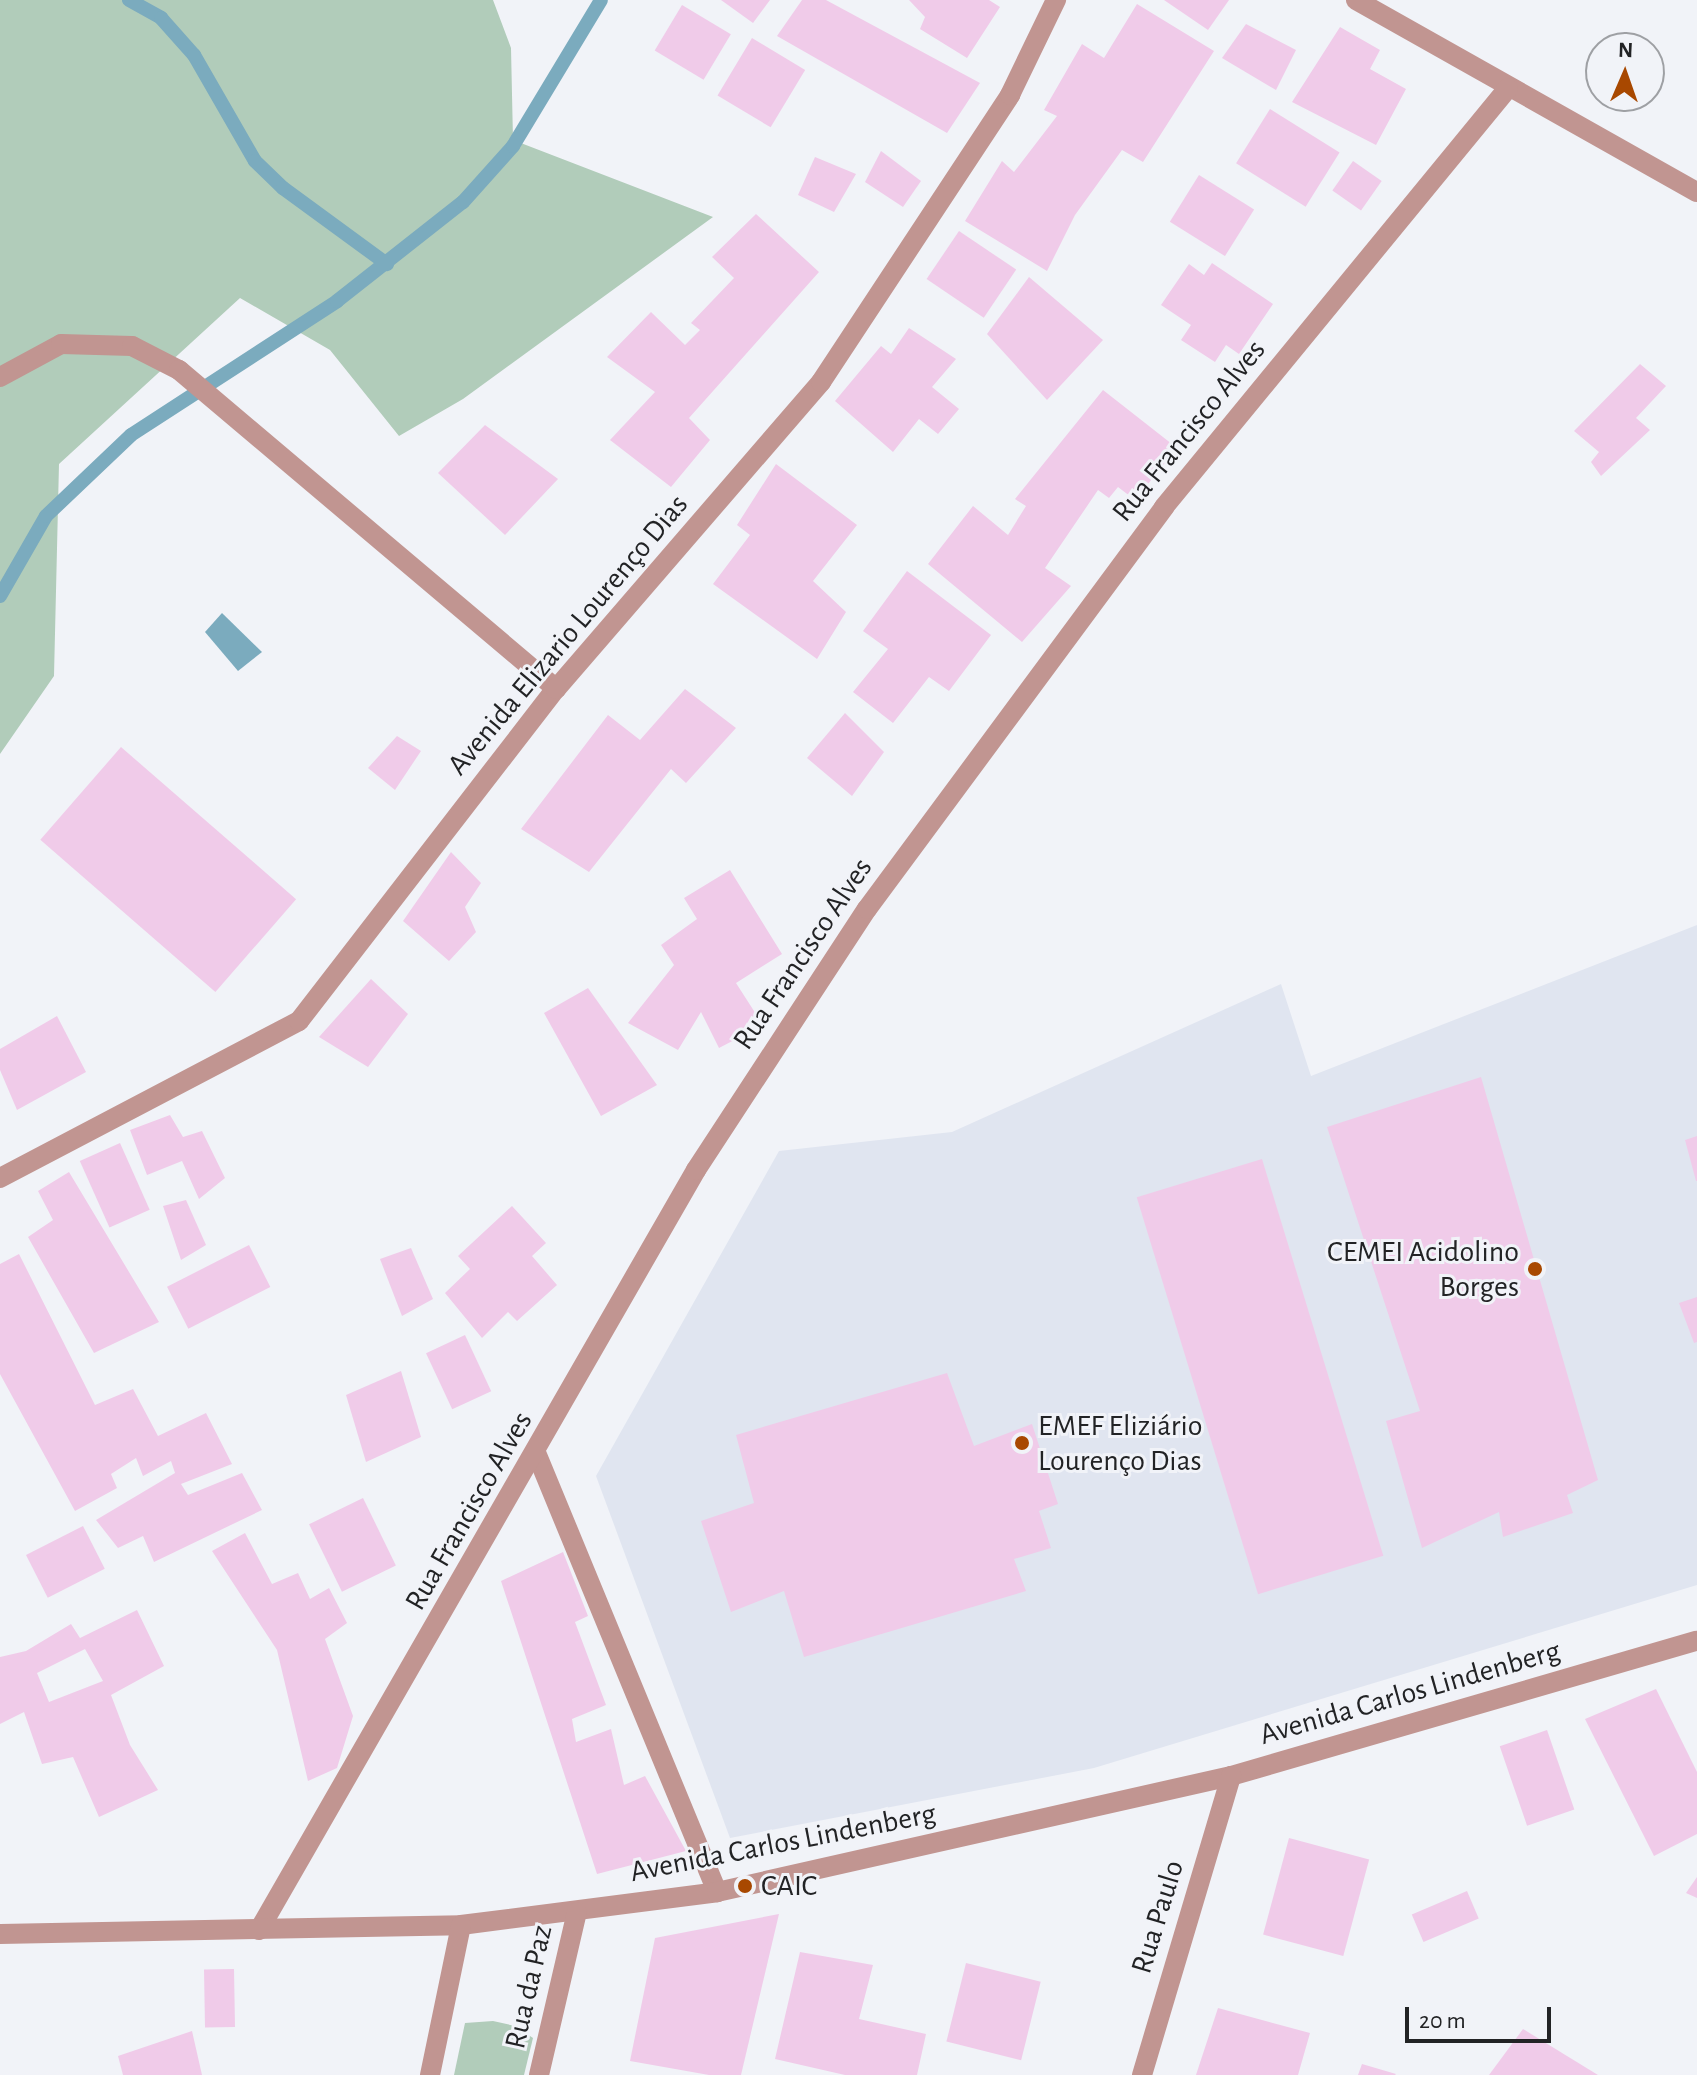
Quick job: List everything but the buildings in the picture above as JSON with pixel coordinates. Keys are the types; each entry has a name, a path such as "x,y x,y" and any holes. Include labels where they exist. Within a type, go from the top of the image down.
{"street":[{"name":"Avenida Elizario Lourenço Dias","path":"0,1178 299,1021 556,689 821,382 1010,95 1056,0"},
{"path":"1356,0 1697,192"},
{"name":"Rua Francisco Alves","path":"259,1930 537,1455 696,1170 867,909 1164,507 1508,88"},
{"path":"0,377 61,344 132,346 179,370 556,689"},
{"path":"537,1455 717,1892"},
{"name":"Avenida Carlos Lindenberg","path":"0,1934 461,1925 717,1892 1231,1776 1697,1641"},
{"name":"Rua Paulo","path":"1142,2075 1231,1776"},
{"name":"Rua da Paz","path":"539,2075 577,1912"},
{"path":"430,2075 461,1925"}],"shaded area":[{"name":"EMEF Eliziário Lourenço Dias","path":"1697,925 1697,1585 1094,1768 730,1838 596,1476 779,1151 952,1132 1281,984 1311,1076"}],"green space":[{"path":"0,0 493,0 511,48 513,140 713,217 463,399 399,436 330,350 240,298 59,464 54,676 0,754"},
{"path":"493,2021 515,2026 533,2038 524,2075 454,2075 465,2023"}],"water":[{"path":"222,613 262,652 238,671 205,632"}],"waterway":[{"path":"129,0 161,18 194,55 255,161 283,188 387,264"},
{"path":"0,596 46,516 131,435 337,301 463,202 513,146 601,0"}],"place":[{"name":"CEMEI Acidolino Borges","path":"1535,1269"},
{"name":"EMEF Eliziário Lourenço Dias","path":"1022,1443"},
{"name":"CAIC","path":"745,1886"}]}
